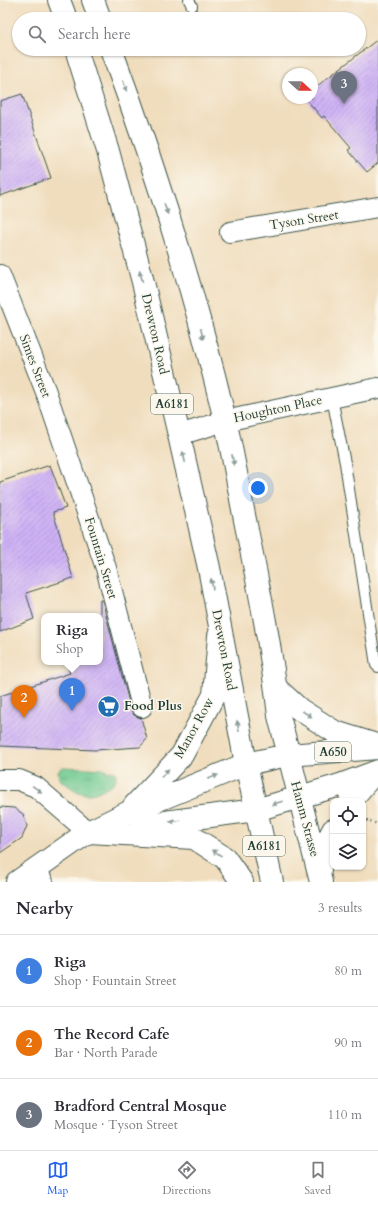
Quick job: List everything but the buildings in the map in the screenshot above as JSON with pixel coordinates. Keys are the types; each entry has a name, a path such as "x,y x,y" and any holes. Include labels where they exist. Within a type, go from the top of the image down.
{"main road":[{"path":"93,0 97,12"},
{"name":"Drewton Road","path":"78,56 108,151 143,282 209,568 246,764"},
{"path":"114,56 137,118 190,286 225,421 276,689 279,716 288,755"},
{"name":"Manor Row","path":"129,812 182,755 214,694 220,626"},
{"path":"276,689 299,709 335,732 378,747"},
{"name":"A650","path":"246,764 288,755 378,747"},
{"name":"Hamm Strasse","path":"288,755 320,879"},
{"name":"Manor Row","path":"17,882 40,875 88,832 129,812 246,764"},
{"name":"A6181","path":"246,764 272,882"},
{"path":"353,798 377,772"},
{"name":"A650","path":"256,810 340,785 377,772"},
{"name":"Manor Row","path":"88,832 256,810"},
{"path":"88,832 194,838 225,858 242,882"},
{"path":"320,879 323,848 331,834"}],"street":[{"name":"Tyson Street","path":"230,232 378,207"},
{"name":"Simes Street","path":"0,275 46,392 68,457"},
{"name":"Houghton Place","path":"179,435 225,421 378,388"},
{"name":"Fountain Street","path":"68,457 106,568 142,707"},
{"path":"0,780 19,780 36,787 88,832"}],"lane":[{"path":"332,398 373,615 376,665 378,667"}],"path":[{"path":"366,819 378,824"}],"green space":[{"path":"63,767 106,769 106,772 110,772 111,770 116,773 116,779 113,784 97,792 91,794 80,793 59,779 58,771"}],"place":[{"name":"Bradford Central Mosque","path":"344,104"},
{"name":"Food Plus","path":"109,706"},
{"name":"Riga","path":"72,711"},
{"name":"The Record Cafe","path":"24,718"}]}
